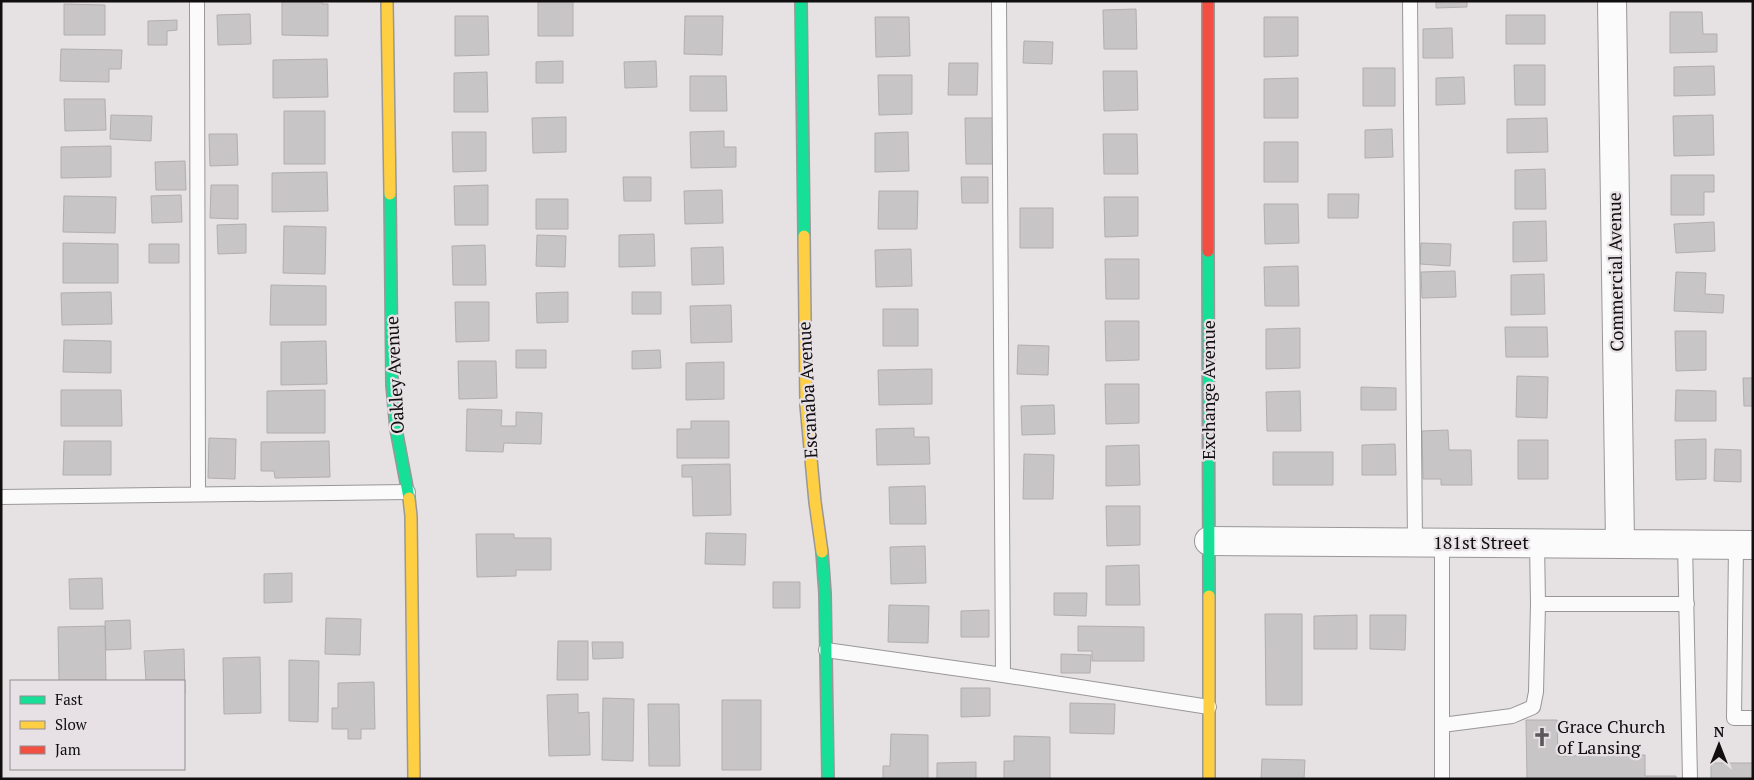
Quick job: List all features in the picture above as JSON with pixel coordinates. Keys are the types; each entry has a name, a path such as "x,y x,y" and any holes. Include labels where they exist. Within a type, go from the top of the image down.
{"street":[{"name":"Oakley Avenue","path":"387,1 392,385 396,429 411,516 414,779"},
{"name":"Escanaba Avenue","path":"801,1 806,405 811,466 822,545 828,779"},
{"name":"Exchange Avenue","path":"1208,1 1209,779"},
{"name":"Commercial Avenue","path":"1612,1 1620,544"},
{"name":"181st Street","path":"1209,541 1744,545"}],"lane":[{"path":"197,1 198,494"},
{"path":"999,1 1003,675"},
{"path":"1410,1 1415,543"},
{"path":"1,497 408,492"},
{"path":"1442,543 1442,779"},
{"path":"1442,725 1512,716 1532,707 1536,692 1537,544"},
{"path":"1686,544 1690,779"},
{"path":"1744,545 1734,718 1753,718"},
{"path":"1538,604 1687,604"},
{"path":"826,650 1209,707"}],"building":[{"path":"282,1 322,1 322,4 328,4 328,36 282,35"},
{"path":"538,1 573,1 573,36 538,36"},
{"path":"1436,1 1467,1 1467,7 1436,8"},
{"path":"64,4 105,5 105,35 64,35"},
{"path":"1136,9 1137,49 1104,49 1103,10"},
{"path":"1670,12 1702,12 1703,34 1717,34 1717,52 1670,53"},
{"path":"250,14 251,44 218,45 217,15"},
{"path":"1506,15 1545,15 1545,44 1506,44"},
{"path":"455,16 488,16 489,55 455,56"},
{"path":"685,16 723,16 722,55 684,54"},
{"path":"875,17 909,17 910,56 876,57"},
{"path":"1264,17 1298,17 1298,56 1264,57"},
{"path":"177,20 177,30 167,31 167,45 148,45 148,21"},
{"path":"1452,28 1453,58 1423,58 1423,29"},
{"path":"1024,41 1053,42 1052,64 1023,63"},
{"path":"61,49 122,50 121,69 109,69 109,82 60,81"},
{"path":"327,59 328,97 273,98 273,60"},
{"path":"563,61 563,83 536,83 536,62"},
{"path":"656,61 657,87 625,88 624,62"},
{"path":"949,63 978,63 977,95 948,95"},
{"path":"1514,65 1545,65 1545,105 1515,105"},
{"path":"1714,66 1715,95 1674,96 1674,67"},
{"path":"1363,68 1395,68 1395,106 1363,106"},
{"path":"1103,71 1137,71 1138,110 1104,111"},
{"path":"487,72 488,112 454,112 454,73"},
{"path":"878,75 912,75 912,114 879,115"},
{"path":"690,76 726,76 727,111 690,111"},
{"path":"1464,77 1465,104 1436,105 1436,78"},
{"path":"1298,78 1298,118 1264,118 1264,79"},
{"path":"64,99 105,99 106,130 65,131"},
{"path":"284,111 325,111 325,164 284,164"},
{"path":"111,115 152,116 151,141 110,139"},
{"path":"1713,115 1714,155 1674,156 1673,116"},
{"path":"566,117 566,152 533,153 532,118"},
{"path":"965,118 995,118 996,151 993,151 993,164 966,164"},
{"path":"1547,118 1548,152 1507,153 1507,119"},
{"path":"1392,129 1393,157 1365,158 1365,130"},
{"path":"724,131 724,147 736,147 736,167 691,168 690,132"},
{"path":"452,132 486,132 486,171 453,172"},
{"path":"908,132 909,171 875,172 875,133"},
{"path":"209,134 237,134 238,165 210,166"},
{"path":"1103,134 1137,134 1138,174 1104,174"},
{"path":"1264,142 1298,142 1298,182 1264,182"},
{"path":"111,146 111,177 61,178 61,147"},
{"path":"185,161 186,190 156,190 155,162"},
{"path":"1545,169 1546,209 1515,209 1515,170"},
{"path":"327,172 328,211 272,212 272,173"},
{"path":"1671,175 1714,175 1714,192 1704,192 1704,215 1671,215"},
{"path":"623,177 651,177 651,201 624,201"},
{"path":"961,177 988,177 988,203 962,203"},
{"path":"211,185 238,185 238,219 210,218"},
{"path":"488,185 488,225 455,225 454,186"},
{"path":"722,190 723,223 685,224 684,191"},
{"path":"879,191 918,191 917,229 878,229"},
{"path":"1328,194 1359,194 1358,218 1328,218"},
{"path":"181,195 182,222 152,223 151,196"},
{"path":"64,196 116,197 115,233 63,232"},
{"path":"1104,197 1138,197 1138,236 1105,237"},
{"path":"536,199 568,199 568,229 536,229"},
{"path":"1264,204 1298,204 1299,243 1265,244"},
{"path":"1020,208 1053,208 1053,248 1020,248"},
{"path":"1546,221 1547,261 1513,262 1513,222"},
{"path":"1714,222 1715,251 1676,253 1674,224"},
{"path":"246,224 246,253 218,254 217,225"},
{"path":"284,226 326,227 325,274 283,273"},
{"path":"654,234 655,266 619,267 619,235"},
{"path":"537,235 566,236 565,267 536,266"},
{"path":"63,243 118,244 118,283 63,283"},
{"path":"1421,243 1451,244 1450,266 1420,264"},
{"path":"149,244 179,244 179,263 149,263"},
{"path":"485,245 486,285 453,285 452,246"},
{"path":"723,247 724,284 692,285 691,248"},
{"path":"911,249 912,286 876,287 875,250"},
{"path":"1105,259 1139,259 1139,299 1106,299"},
{"path":"1298,266 1299,306 1265,306 1264,267"},
{"path":"1455,271 1456,297 1422,298 1421,272"},
{"path":"1676,272 1706,273 1705,294 1724,295 1723,313 1674,311"},
{"path":"1544,274 1545,314 1511,315 1511,275"},
{"path":"271,285 326,286 326,325 270,325"},
{"path":"111,292 112,324 62,325 61,293"},
{"path":"568,292 568,322 537,323 536,293"},
{"path":"632,292 661,292 661,314 632,314"},
{"path":"455,302 489,302 489,341 456,342"},
{"path":"731,305 732,342 691,343 690,306"},
{"path":"883,309 918,309 918,346 883,346"},
{"path":"1105,321 1139,321 1139,360 1106,361"},
{"path":"1505,327 1547,327 1548,357 1506,357"},
{"path":"1300,328 1300,368 1266,369 1266,329"},
{"path":"1675,331 1706,331 1706,370 1676,371"},
{"path":"64,340 111,341 111,373 63,372"},
{"path":"326,341 327,384 281,385 281,342"},
{"path":"1018,345 1049,346 1048,375 1017,374"},
{"path":"516,350 546,350 546,368 516,368"},
{"path":"660,350 661,368 632,369 632,351"},
{"path":"458,361 496,361 497,398 459,399"},
{"path":"724,362 724,399 686,400 686,363"},
{"path":"932,369 932,404 879,405 878,370"},
{"path":"1517,376 1548,377 1547,418 1516,417"},
{"path":"1743,378 1753,378 1753,406 1744,406"},
{"path":"1105,384 1139,384 1139,423 1106,424"},
{"path":"1361,387 1396,388 1396,410 1361,410"},
{"path":"61,390 121,390 122,426 61,426"},
{"path":"325,390 325,433 267,433 267,391"},
{"path":"1676,390 1716,391 1716,421 1675,421"},
{"path":"1300,391 1301,431 1267,431 1266,392"},
{"path":"1054,405 1055,434 1022,435 1021,406"},
{"path":"467,409 502,410 501,426 516,426 516,412 542,413 541,444 504,443 503,452 466,451"},
{"path":"691,421 729,421 729,458 677,458 677,429 691,429"},
{"path":"914,428 914,437 929,437 930,464 877,465 876,429"},
{"path":"1448,430 1449,450 1471,450 1472,485 1441,485 1441,479 1423,479 1422,431"},
{"path":"209,438 236,439 235,479 208,478"},
{"path":"1706,439 1706,479 1676,480 1675,440"},
{"path":"1518,440 1548,440 1548,479 1518,479"},
{"path":"64,441 111,441 111,475 63,475"},
{"path":"329,441 330,477 275,478 274,471 261,471 261,442"},
{"path":"1395,444 1396,475 1362,475 1362,445"},
{"path":"1139,445 1140,485 1106,486 1106,446"},
{"path":"1715,449 1741,450 1741,482 1714,481"},
{"path":"1273,452 1333,452 1333,485 1273,485"},
{"path":"1024,454 1054,455 1053,499 1023,499"},
{"path":"730,464 731,515 693,516 692,477 682,477 682,465"},
{"path":"925,486 926,524 890,524 889,487"},
{"path":"1106,506 1140,506 1140,545 1107,546"},
{"path":"706,533 746,534 745,565 705,564"},
{"path":"476,534 514,534 514,538 551,538 551,570 516,570 516,576 477,577"},
{"path":"925,546 926,583 891,584 890,547"},
{"path":"1139,565 1140,605 1106,605 1106,566"},
{"path":"292,573 292,602 264,603 264,574"},
{"path":"102,578 103,609 70,609 69,579"},
{"path":"773,582 800,582 800,608 773,608"},
{"path":"1054,593 1087,593 1086,616 1054,615"},
{"path":"889,605 929,606 928,643 888,642"},
{"path":"989,610 989,637 961,637 961,611"},
{"path":"1265,614 1302,614 1302,705 1266,705"},
{"path":"1357,615 1357,649 1314,649 1314,616"},
{"path":"1370,615 1406,615 1405,650 1370,649"},
{"path":"326,618 361,619 360,655 325,654"},
{"path":"130,620 131,649 106,650 105,621"},
{"path":"105,626 106,680 59,680 58,627"},
{"path":"1078,626 1144,627 1144,661 1092,661 1092,651 1078,651"},
{"path":"558,641 588,641 588,680 557,680"},
{"path":"592,642 623,642 623,658 593,659"},
{"path":"184,649 185,680 146,680 144,651"},
{"path":"1061,654 1091,655 1090,673 1061,673"},
{"path":"260,657 261,713 224,714 223,658"},
{"path":"289,660 319,661 318,722 289,721"},
{"path":"374,682 375,729 361,729 361,739 348,739 348,729 332,729 332,708 338,708 338,683"},
{"path":"961,688 990,688 990,716 961,717"},
{"path":"578,694 578,713 589,712 590,755 549,756 547,695"},
{"path":"603,698 634,699 633,761 602,760"},
{"path":"722,700 761,700 761,770 722,770"},
{"path":"1070,703 1115,704 1114,734 1070,733"},
{"path":"648,704 679,704 680,766 649,766"},
{"name":"Grace Church of Lansing","path":"1526,720 1557,720 1558,756 1645,755 1645,776 1676,776 1676,779 1527,779"},
{"path":"891,734 928,735 928,779 883,779 883,766 890,766"},
{"path":"1014,736 1050,737 1050,779 1004,779 1004,761 1014,761"},
{"path":"1262,759 1305,760 1304,779 1261,779"},
{"path":"976,762 976,779 937,779 937,763"},
{"path":"1711,763 1753,763 1753,779 1711,779"}],"traffic: fast":[{"path":"801,1 804,236"},
{"path":"390,194 392,385 396,429 409,498"},
{"path":"1208,251 1209,596"},
{"path":"822,552 825,593 828,779"}],"traffic: slow":[{"path":"387,1 390,194"},
{"path":"804,236 806,405 815,502 822,552"},
{"path":"409,498 411,516 414,779"},
{"path":"1209,596 1209,779"}],"traffic: jam":[{"path":"1208,1 1208,251"}],"place":[{"name":"Grace Church of Lansing","path":"1542,737"}]}
